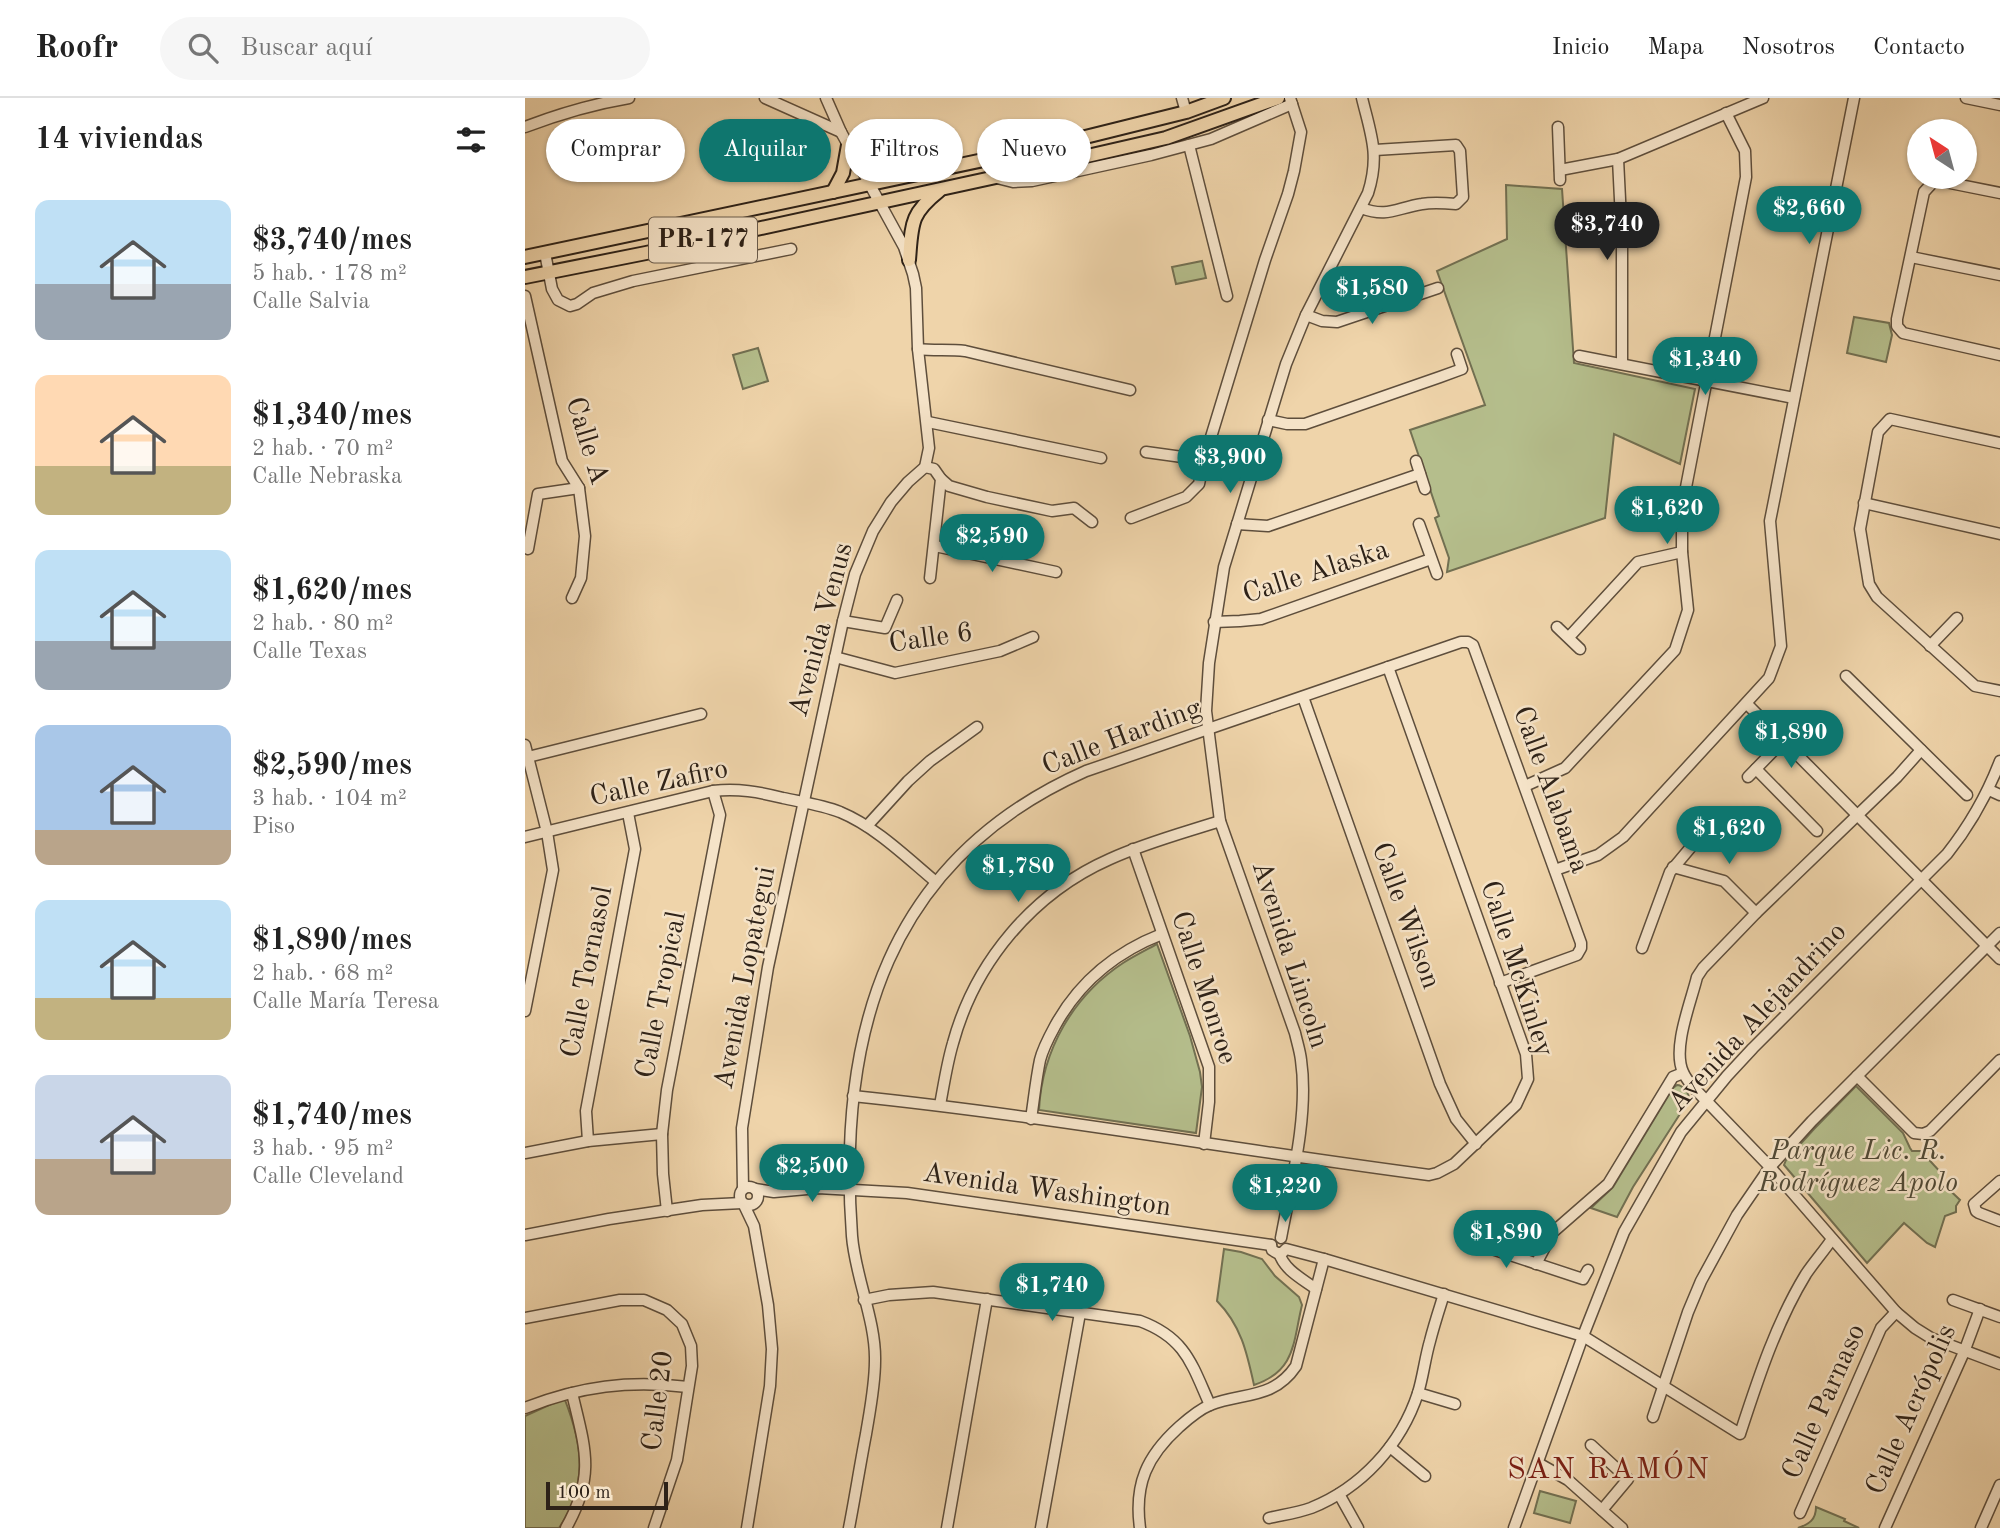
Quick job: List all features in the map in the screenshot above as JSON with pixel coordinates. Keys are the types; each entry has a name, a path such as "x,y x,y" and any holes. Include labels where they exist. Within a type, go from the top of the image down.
{"main road":[{"name":"PR-177","path":"525,257 1122,129 1186,112 1224,98"},
{"name":"PR-177","path":"1091,155 1166,138 1278,98"},
{"path":"833,192 843,173 845,162"},
{"name":"PR-177","path":"525,277 977,181"},
{"path":"909,260 912,222 926,201 941,189"}],"street":[{"path":"525,127 552,116 629,98"},
{"path":"765,98 841,132"},
{"path":"826,98 845,139"},
{"path":"1182,98 1186,112"},
{"path":"1361,98 1375,150 1456,145 1460,151 1464,197 1457,204 1421,204 1383,213 1361,208"},
{"path":"1558,127 1560,175 1618,159 1763,98"},
{"path":"1555,870 1598,855 1623,837 1769,678 1781,646 1770,521 1854,98"},
{"path":"1966,98 2000,105"},
{"path":"1091,168 1151,155 1234,131 1291,101 1301,132 1288,194 1265,260 1199,484 1186,497 1131,519"},
{"path":"1525,786 1565,768 1675,650 1688,610 1682,552 1682,508 1747,177 1745,151 1726,113"},
{"path":"1189,145 1227,296"},
{"name":"Avenida Lincoln","path":"1281,1238 1303,1101 1301,1060 1295,1034 1220,821 1206,694 1214,621 1224,567 1268,420 1286,364 1306,315 1371,184 1375,150"},
{"path":"1618,159 1622,240 1622,364"},
{"path":"2000,193 1935,180 1924,192 1897,319 1903,333 2000,355"},
{"path":"870,184 904,247 916,288 918,349 928,422 929,448 925,467 934,469 949,486 1052,511 1074,508 1092,522"},
{"path":"545,253 555,296 570,306 593,293 633,281 791,249"},
{"path":"1911,257 2000,275"},
{"path":"1306,315 1322,321 1336,321 1438,288"},
{"name":"Calle A","path":"525,296 530,342 562,461 579,488 585,536 581,578 572,598"},
{"path":"918,349 948,348 965,351 1129,390"},
{"path":"1268,420 1305,424 1440,377 1462,369 1457,354"},
{"path":"1579,356 1794,398"},
{"path":"2000,443 1890,419 1878,432 1860,529 1869,584 1877,597 1975,686 2000,691"},
{"path":"928,422 1101,458"},
{"path":"1146,452 1204,460"},
{"path":"1416,461 1425,489"},
{"name":"Avenida Venus","path":"803,802 855,574 873,531 891,502 925,467"},
{"path":"1237,524 1268,526 1420,474"},
{"path":"930,578 941,479"},
{"path":"528,549 538,494 579,488"},
{"path":"1864,503 2000,534"},
{"path":"1419,524 1437,574"},
{"path":"935,546 1056,572"},
{"path":"1569,637 1638,562 1682,552"},
{"name":"Calle Alaska","path":"1214,621 1261,619 1431,559"},
{"path":"843,621 885,628 897,600"},
{"path":"1930,646 1957,618"},
{"path":"1557,627 1580,649"},
{"name":"Calle 6","path":"835,657 895,673 1000,651 1033,637"},
{"name":"Calle Harding","path":"849,1528 873,1388 875,1359 874,1340 853,1240 849,1189 853,1096 866,1022 882,974 912,916 936,882 969,846 1044,790 1086,771 1461,642 1468,642"},
{"name":"Calle Alabama","path":"1468,642 1473,645 1581,943 1577,955 1500,983"},
{"name":"Calle McKinley","path":"853,1096 940,1105 1295,1158 1429,1175 1454,1164 1516,1105 1528,1079 1526,1054 1388,667"},
{"path":"1846,676 1968,795"},
{"name":"Calle Wilson","path":"1303,697 1440,1084 1455,1119 1476,1144"},
{"path":"1747,704 2000,959"},
{"path":"528,757 702,714"},
{"path":"867,826 930,761 977,727"},
{"path":"1783,741 1752,773 1817,831"},
{"path":"525,745 547,832 553,870 525,1010"},
{"path":"1921,750 1897,777 1756,913 1697,977 1681,1043 1680,1063 1683,1073 1706,1101 1770,1167 1896,1312 1923,1334 2000,1364"},
{"name":"Avenida Alejandrino","path":"1514,1528 1623,1232 1681,1132 1753,1048 1922,881 1958,840 1989,790 2000,761"},
{"name":"Calle Zafiro","path":"525,837 713,791 746,790 837,811 867,826 936,882"},
{"path":"1989,790 2000,795"},
{"name":"Calle Tropical","path":"667,1211 662,1134 667,1090 720,814 713,791"},
{"name":"Avenida Lopategui","path":"747,1528 770,1387 772,1349 768,1305 746,1194 742,1128 768,967 803,802"},
{"name":"Calle Tornasol","path":"588,1141 586,1111 635,849 628,813"},
{"path":"1642,948 1673,867 1717,816"},
{"path":"940,1105 953,1043 978,978 1002,944 1048,896 1088,870 1133,849 1220,821"},
{"name":"Calle Monroe","path":"1133,849 1209,1067 1210,1095 1204,1144"},
{"path":"1673,867 1724,881 1756,913"},
{"path":"1653,1417 1701,1281 1737,1215 1770,1167 1812,1121 2000,933"},
{"path":"1031,1119 1040,1059 1069,1002 1099,969 1134,946 1162,934"},
{"path":"1857,1076 1914,1133 1923,1134 1930,1131 2000,1060"},
{"path":"1536,1264 1553,1231 1608,1184 1673,1077 1683,1073"},
{"path":"525,1153 588,1141 662,1134"},
{"path":"2000,1181 1974,1204 1976,1211 2000,1221"},
{"name":"Avenida Washington","path":"525,1235 714,1203 746,1194 818,1188 907,1193 1271,1245"},
{"name":"Avenida Washington","path":"756,1201 774,1192"},
{"name":"Avenida Lopategui","path":"746,1194 758,1194 754,1226"},
{"path":"1317,1289 1293,1273 1285,1264 1283,1251 1285,1241 1281,1238 1273,1240 1271,1245 1274,1252 1283,1251 1324,1259 1583,1336 1740,1434 1765,1360 1785,1314 1807,1273 1832,1239"},
{"path":"1486,1247 1584,1279 1588,1270"},
{"path":"1140,1528 1138,1495 1146,1468 1155,1452 1185,1421 1210,1405 1267,1391 1284,1382 1291,1374 1296,1366 1324,1259"},
{"path":"864,1300 933,1292 1140,1321 1168,1335 1187,1354 1210,1405"},
{"path":"1269,1518 1307,1509 1339,1494 1370,1471 1390,1447 1401,1431 1418,1392 1444,1294"},
{"path":"947,1528 988,1299"},
{"name":"Calle 20","path":"525,1316 620,1300 644,1300 667,1310 682,1325 693,1356 677,1461 654,1528"},
{"path":"1953,1300 2000,1317"},
{"name":"Calle Acrópolis","path":"1885,1528 1964,1352 1980,1309"},
{"path":"1041,1528 1080,1312"},
{"name":"Calle Parnaso","path":"1800,1513 1881,1328 1896,1312"},
{"path":"525,1408 572,1393 622,1384 661,1384 688,1388"},
{"path":"1418,1392 1455,1404"},
{"path":"566,1528 581,1497 586,1465 572,1393"},
{"path":"1591,1445 1628,1479 1602,1510"},
{"path":"1390,1447 1425,1476"},
{"path":"1538,1463 1568,1480 1622,1528"},
{"path":"1981,1528 2000,1485"},
{"path":"1339,1494 1358,1528"}],"green space":[{"path":"1506,185 1562,189 1574,363 1695,389 1680,464 1614,434 1605,518 1447,572 1449,558 1435,518 1439,516 1410,430 1485,405 1437,271 1507,239"},
{"path":"1202,261 1206,278 1176,284 1172,267"},
{"path":"1854,317 1889,323 1892,335 1886,362 1847,353"},
{"path":"758,348 768,381 743,389 733,355"},
{"path":"1157,944 1200,1072 1202,1087 1196,1133 1039,1110 1046,1066 1063,1026 1075,1008 1105,976"},
{"path":"1677,1085 1686,1090 1689,1100 1617,1217 1591,1208 1613,1187"},
{"name":"Parque Lic. R. Rodríguez Apolo","path":"1856,1086 1903,1133 1912,1151 1921,1151 1944,1176 1940,1181 1960,1200 1956,1212 1945,1216 1935,1247 1904,1223 1867,1263 1784,1165"},
{"path":"1224,1249 1262,1259 1275,1276 1299,1297 1302,1305 1294,1343 1285,1363 1278,1372 1254,1385 1246,1351 1237,1330 1217,1301"},
{"path":"565,1400 579,1449 580,1465 575,1496 559,1528 525,1528 525,1416"},
{"path":"1540,1491 1576,1501 1570,1523 1534,1513"},
{"path":"1816,1507 1859,1528 1798,1528 1811,1521"}],"district":[{"name":"SAN RAMÓN","path":"1609,1470"}]}
